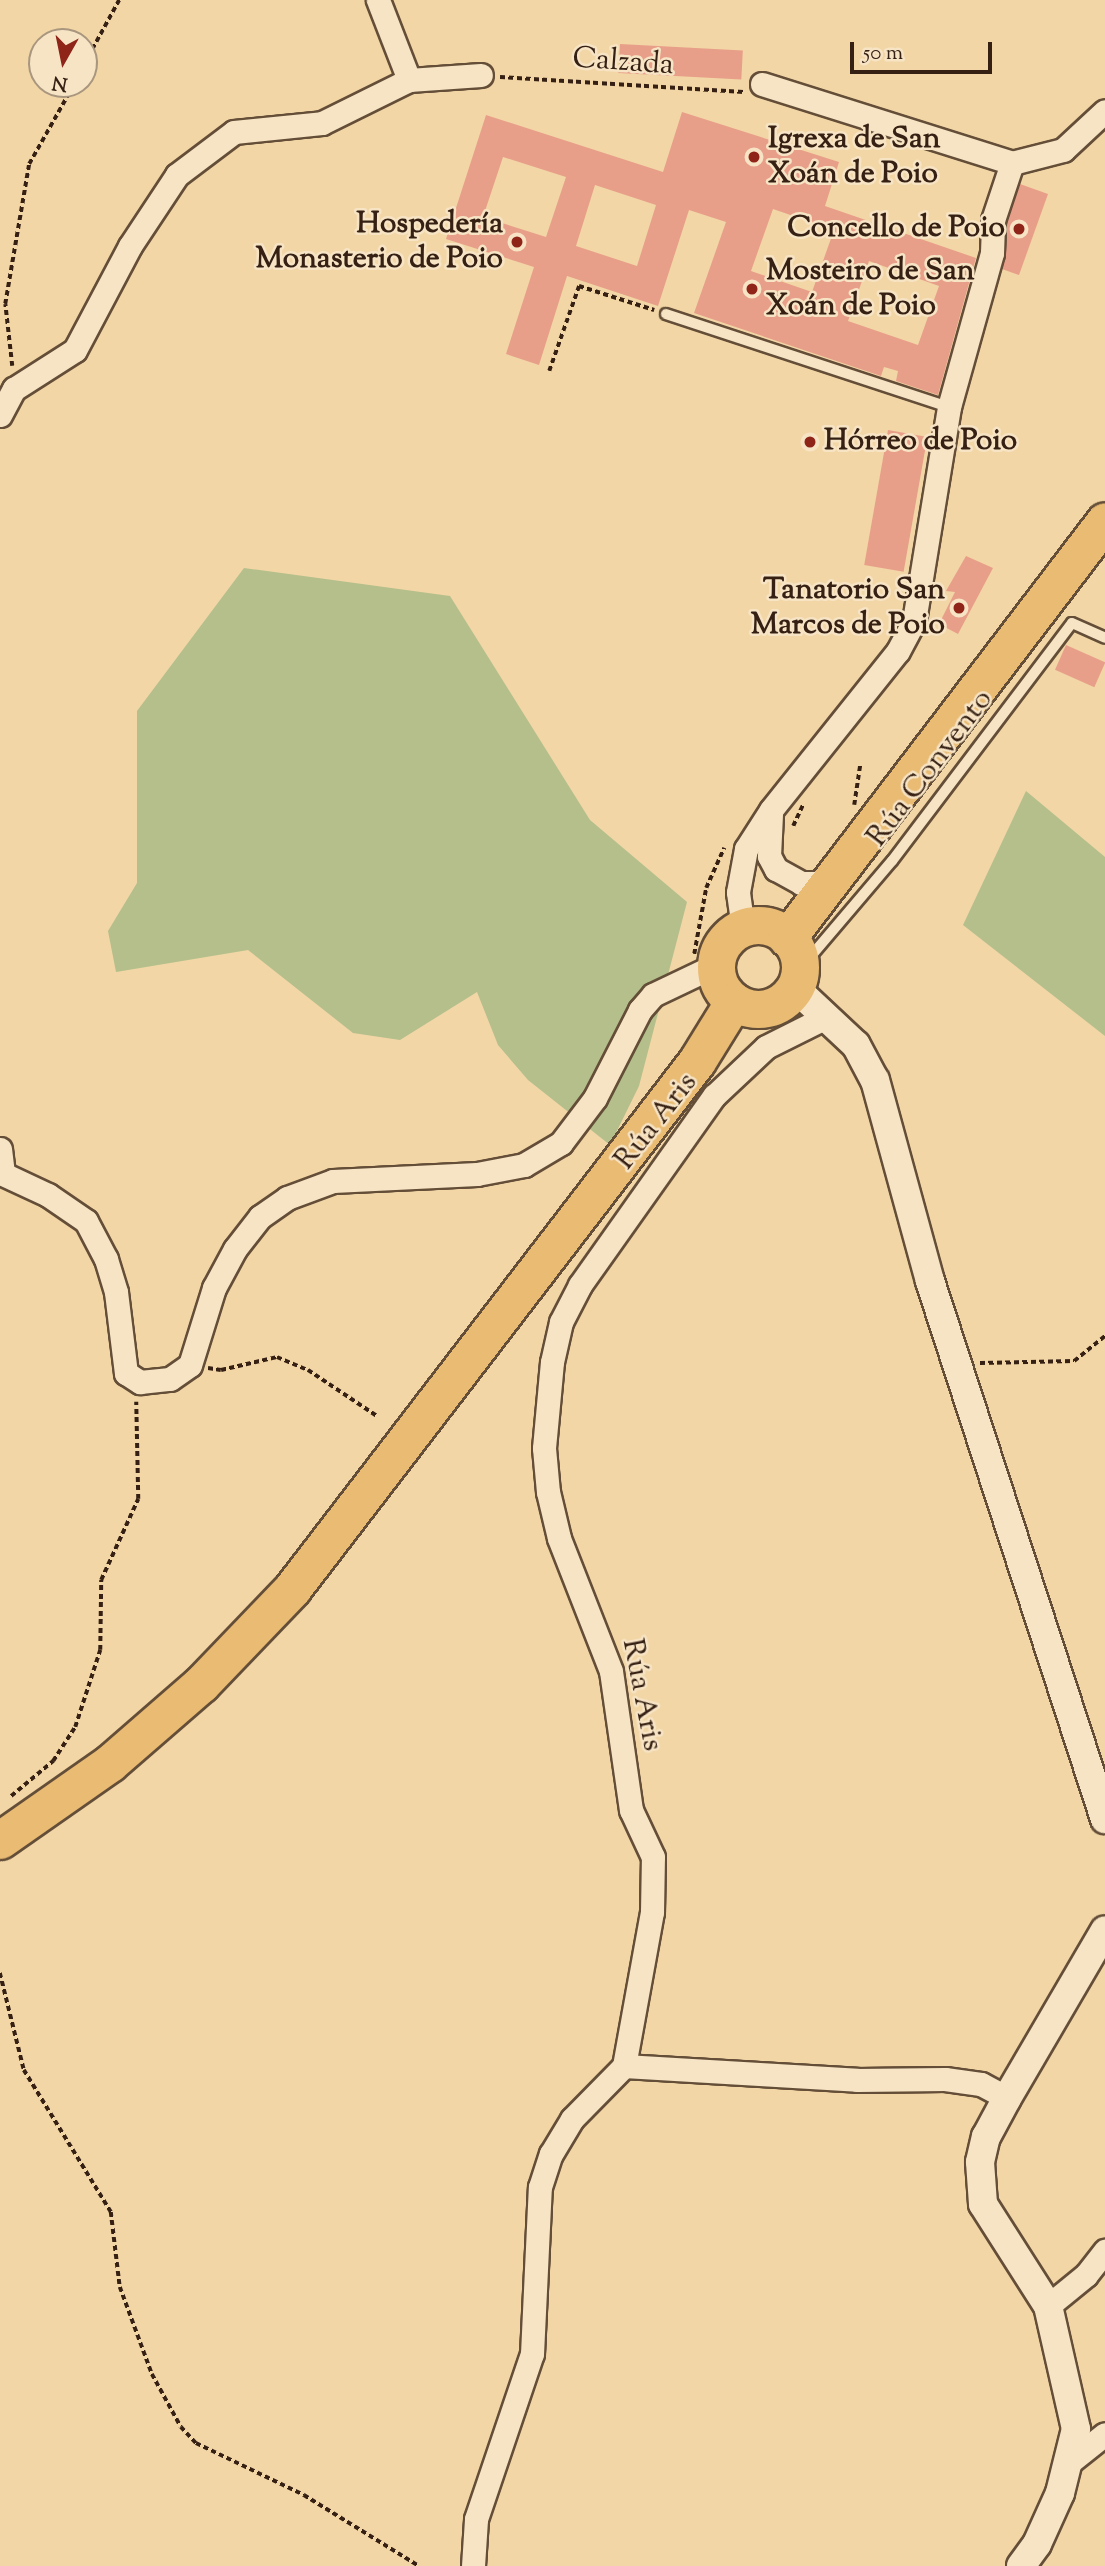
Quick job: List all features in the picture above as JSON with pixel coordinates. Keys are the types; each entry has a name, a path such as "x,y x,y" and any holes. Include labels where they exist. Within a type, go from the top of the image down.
{"highway":[{"path":"794,965 766,926 743,928 724,943 716,965 718,979 733,1002 746,1008 774,1006 794,965 831,883 1105,521"},
{"path":"0,1840 110,1763 201,1684 292,1589 697,1061 733,1002"}],"street":[{"path":"378,0 409,80"},
{"path":"0,415 14,389 75,351 130,246 177,175 234,132 322,123 409,80 481,75"},
{"path":"762,84 1012,163 1063,150 1105,111"},
{"path":"743,928 739,872 746,849 771,810 898,652 914,621 949,407 992,253 993,220 1012,163"},
{"path":"771,810 769,856 776,869 802,883 831,883"},
{"path":"0,1149 1,1175 48,1195 86,1222 106,1259 116,1292 126,1373 140,1382 170,1379 190,1365 214,1287 235,1249 260,1217 287,1198 333,1181 477,1174 524,1166 561,1143 595,1098 640,1010 653,995 716,965"},
{"path":"794,965 828,1016 856,1045 875,1080 957,1364 1105,1819"},
{"name":"Rúa Aris","path":"624,2066 652,1912 653,1857 631,1810 611,1671 559,1538 548,1492 544,1448 552,1362 561,1322 580,1285 715,1096 766,1047 828,1016"},
{"path":"1021,2566 1037,2544 1071,2461 1076,2429 1048,2306 993,2225 979,2186 986,2137 1105,1930"},
{"path":"473,2566 475,2519 532,2354 540,2187 551,2154 572,2119 624,2066 857,2080 945,2078 981,2084 1007,2098"},
{"path":"1048,2306 1086,2275 1105,2250"},
{"path":"1071,2461 1105,2434"}],"lane":[{"path":"667,314 949,407"},
{"name":"Rúa Convento","path":"794,965 892,861 1072,622 1105,638"}],"path":[{"path":"98,38 119,0"},
{"name":"Calzada","path":"481,75 743,92 762,84"},
{"path":"14,389 5,304 29,164 66,98"},
{"path":"549,371 579,286 667,314"},
{"path":"791,830 806,801"},
{"path":"957,1364 1074,1361 1105,1336"},
{"path":"190,1365 221,1370 277,1357 307,1370 377,1416"},
{"path":"0,1805 54,1761 75,1727 100,1650 101,1580 138,1499 135,1408 140,1382"},
{"path":"0,1973 24,2070 111,2212 120,2287 152,2374 181,2427 196,2443 304,2494 419,2566"}],"green space":[{"path":"244,568 450,596 590,820 687,902 639,1086 610,1145 528,1080 498,1045 477,992 400,1040 353,1033 248,950 116,972 108,931 137,883 137,711"},
{"path":"1026,791 1105,857 1105,1036 963,925"}],"building":[{"path":"620,44 743,50 741,79 618,73"},
{"path":"682,112 839,162 825,206 976,258 938,395 896,381 898,371 884,367 881,376 694,313 726,222 689,210 658,306 567,276 539,365 506,354 534,267 446,239 486,115 663,172","holes":["503,157 566,177 546,237 483,217","595,185 656,205 637,266 576,246","773,209 834,230 812,292 751,271","869,261 939,286 918,345 848,321"]},
{"name":"Concello de Poio","path":"1020,184 1048,194 1019,275 1002,269 1007,222"},
{"path":"888,430 927,437 904,572 864,565"},
{"name":"Tanatorio San Marcos de Poio","path":"966,556 993,568 958,634 939,624 955,592 946,591"},
{"path":"1066,645 1105,662 1094,687 1055,670"}],"place":[{"name":"Igrexa de San Xoán de Poio","path":"754,157"},
{"name":"Concello de Poio","path":"1019,229"},
{"name":"Hospedería Monasterio de Poio","path":"517,242"},
{"name":"Mosteiro de San Xoán de Poio","path":"752,289"},
{"name":"Hórreo de Poio","path":"810,442"},
{"name":"Tanatorio San Marcos de Poio","path":"959,608"}]}
